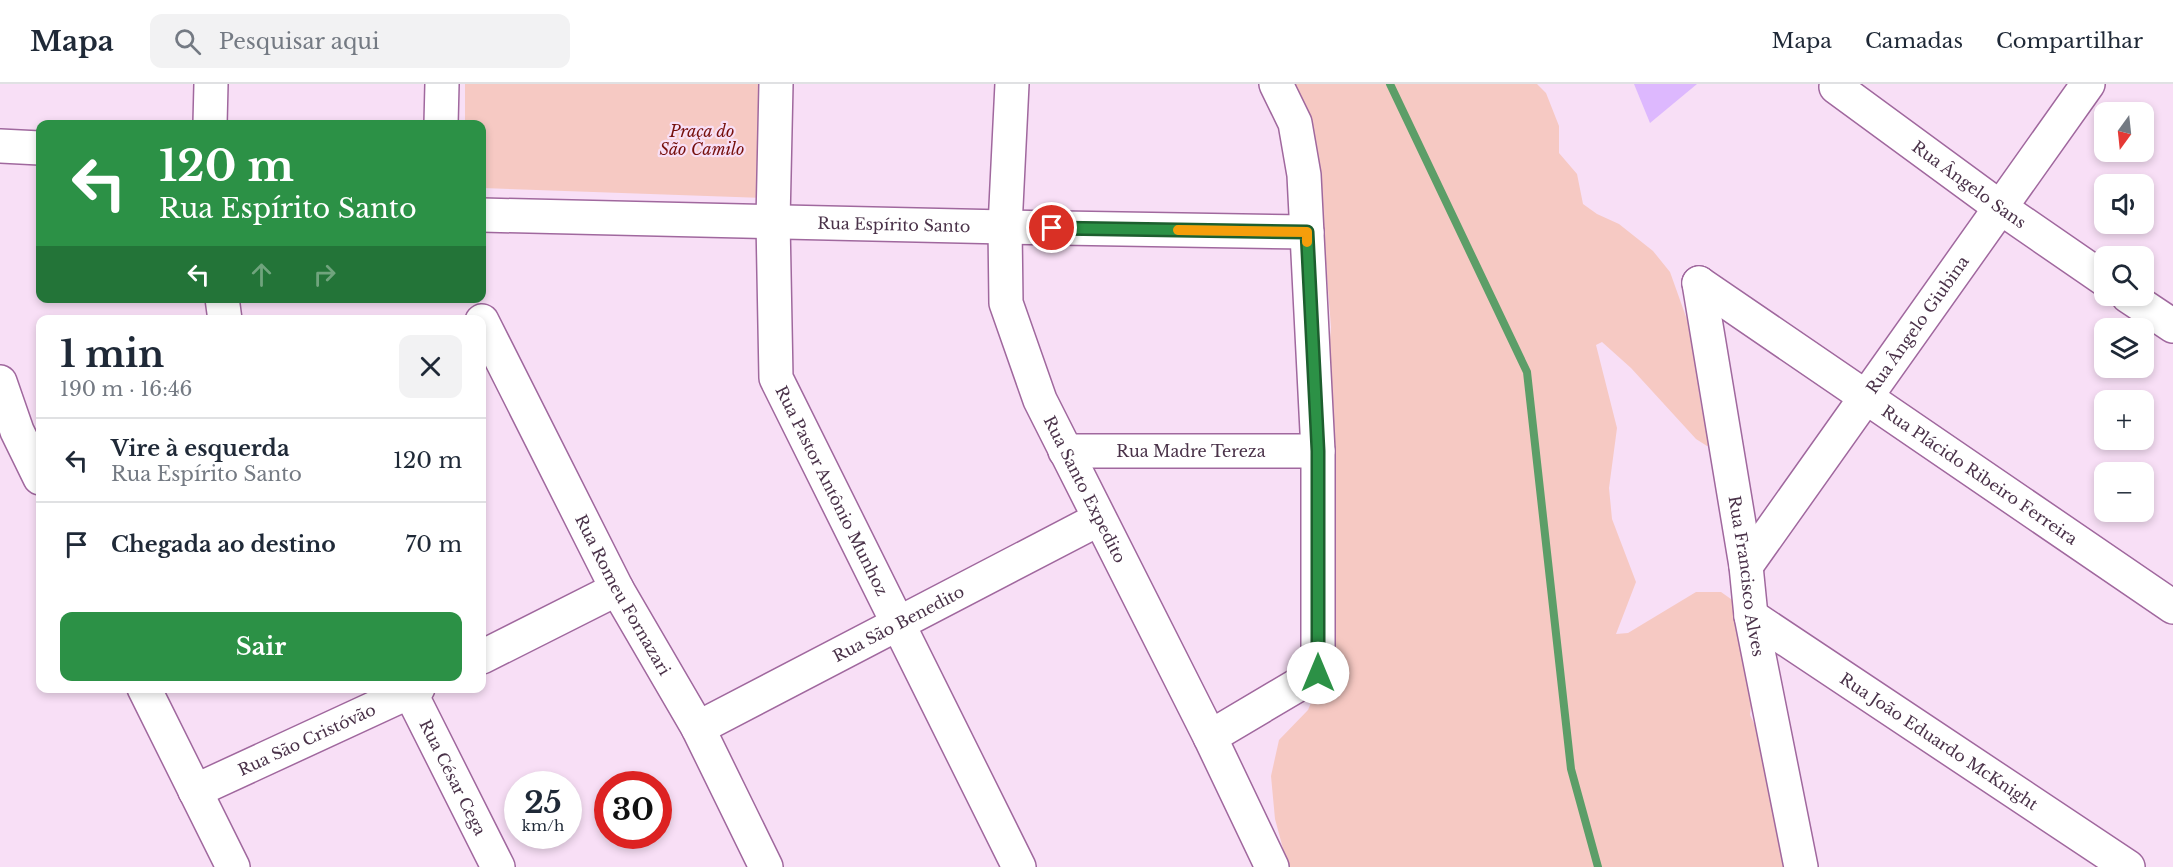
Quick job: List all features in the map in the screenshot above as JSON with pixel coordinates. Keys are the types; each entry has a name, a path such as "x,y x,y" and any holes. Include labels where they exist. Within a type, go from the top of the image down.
{"street":[{"path":"210,120 211,84"},
{"path":"441,120 442,84"},
{"name":"Rua Pastor Antônio Munhoz","path":"776,84 773,221 776,378 1018,867"},
{"name":"Rua Santo Expedito","path":"1012,84 1005,227 1006,303 1040,400 1210,737 1272,867"},
{"path":"1210,737 1318,673 1318,451 1304,175 1294,123 1276,84"},
{"name":"Rua Ângelo Giubina","path":"1746,566 2088,84"},
{"name":"Rua Ângelo Sans","path":"1836,87 2001,208 2094,272"},
{"path":"0,146 36,148"},
{"name":"Rua Espírito Santo","path":"486,215 1307,232"},
{"name":"Rua Plácido Ribeiro Ferreira","path":"1699,283 2173,607"},
{"name":"Rua Francisco Alves","path":"1699,283 1746,566 1751,616 1801,867"},
{"path":"2143,306 2173,326"},
{"name":"Rua Romeu Fornazari","path":"486,330 616,589 698,728 766,867"},
{"path":"0,382 18,431 36,469"},
{"name":"Rua Madre Tereza","path":"1065,451 1318,451"},
{"name":"Rua São Benedito","path":"698,728 1099,519"},
{"path":"486,655 616,589"},
{"name":"Rua João Eduardo McKnight","path":"1751,616 2128,867"},
{"path":"146,693 233,867"},
{"name":"Rua São Cristóvão","path":"195,791 406,693"},
{"name":"Rua César Cega","path":"413,693 498,867"}],"green space":[{"name":"Praça do São Camilo","path":"465,84 767,84 764,198 486,188 486,120 465,120"},
{"path":"1291,84 1537,84 1546,93 1559,126 1559,153 1577,174 1583,204 1597,214 1619,224 1653,251 1670,272 1690,328 1701,405 1708,432 1720,443 1707,446 1696,439 1631,368 1602,342 1596,345 1617,428 1609,488 1612,519 1636,582 1616,634 1628,633 1696,592 1721,592 1738,604 1757,654 1750,715 1799,818 1814,867 1288,867 1275,819 1271,776 1279,740 1308,710 1318,686 1336,588 1331,500 1321,454 1331,327 1321,200"}],"building":[{"path":"1634,84 1697,84 1650,123"}],"waterway":[{"path":"1390,84 1527,372 1571,769 1598,867"}],"slow traffic":[{"path":"1178,230 1307,232 1307,242"}],"route":[{"path":"1052,228 1307,232 1318,451 1318,673"}]}
